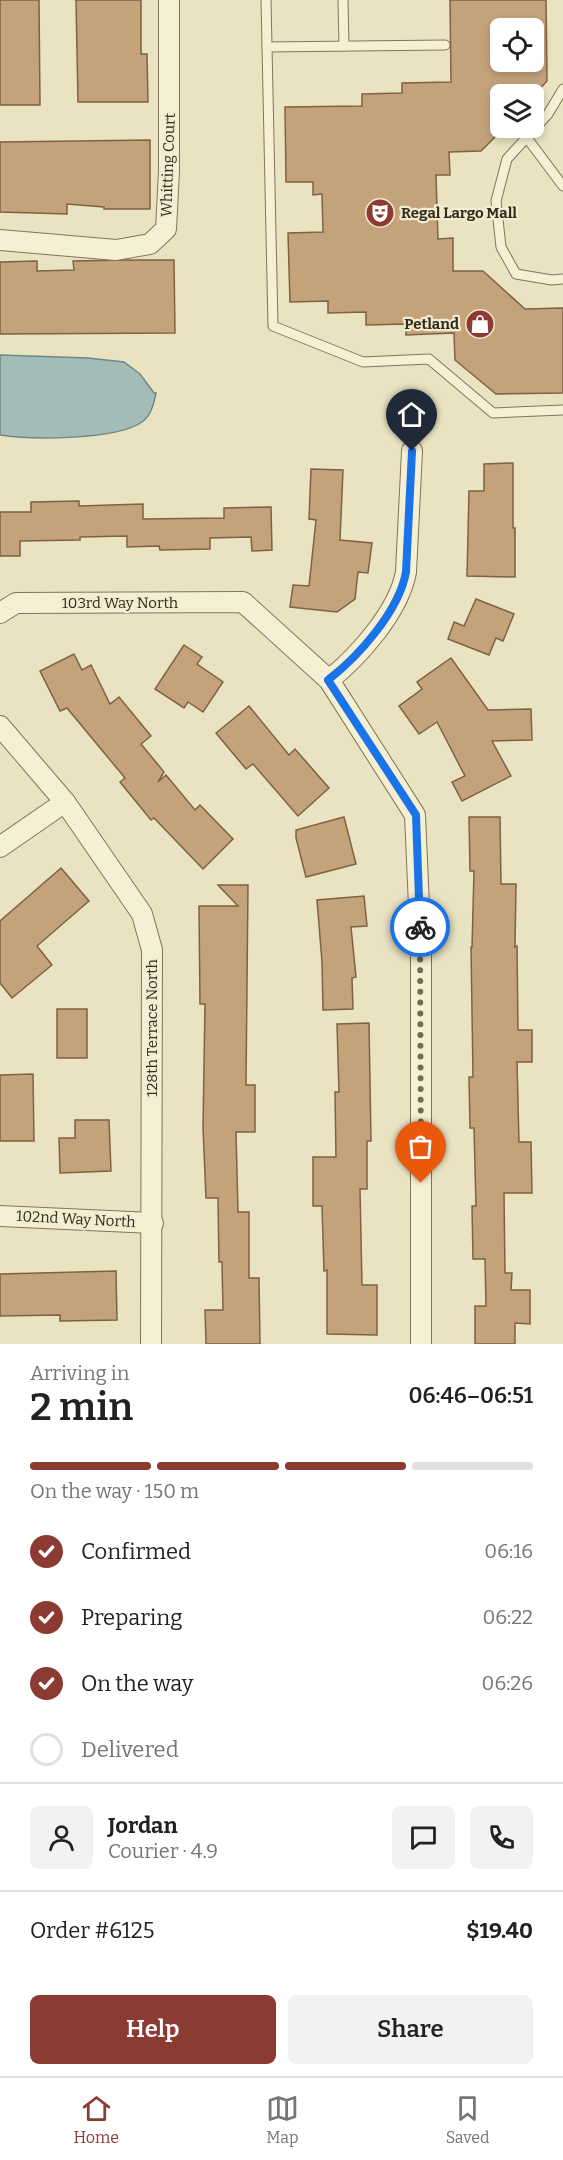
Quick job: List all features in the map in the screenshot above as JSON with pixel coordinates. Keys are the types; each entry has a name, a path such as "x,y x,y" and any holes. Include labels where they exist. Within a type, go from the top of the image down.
{"street":[{"name":"Whitting Court","path":"0,240 116,250 150,244 166,228 169,171 170,0"},
{"path":"412,451 406,572 403,587 380,626 343,668 328,680 416,815 421,952 421,1344"},
{"name":"103rd Way North","path":"0,613 16,603 243,602 328,680"},
{"name":"128th Terrace North","path":"0,726 65,802 142,914 152,950 151,1344"},
{"path":"0,847 65,802"},
{"name":"102nd Way North","path":"0,1215 153,1223"}],"lane":[{"path":"266,0 273,326 363,362 429,359 493,413 563,410"},
{"path":"343,0 344,46"},
{"path":"267,47 445,45"},
{"path":"544,118 563,89"},
{"path":"563,186 526,138 507,159 496,201 501,247 516,274 552,280 563,279"}],"water":[{"path":"0,355 88,358 124,362 140,374 156,393 153,405 142,422 114,432 52,438 0,435"}],"building":[{"path":"0,0 39,0 40,105 0,105"},
{"path":"76,0 141,0 141,54 147,54 148,102 78,102"},
{"name":"Regal Largo Mall","path":"450,0 546,0 547,81 544,84 490,84 490,138 494,138 481,151 449,152 450,175 436,175 438,239 453,238 453,271 483,271 525,309 563,308 563,393 496,394 455,360 454,333 406,335 406,324 366,325 366,312 328,313 328,301 290,302 288,233 323,232 322,194 313,195 313,182 286,182 285,107 362,106 362,94 402,93 402,83 451,82"},
{"path":"150,140 150,209 104,209 104,207 67,204 67,214 0,212 0,142"},
{"path":"174,260 175,333 0,334 0,262 37,261 37,271 74,270 73,261"},
{"path":"513,463 515,577 467,576 469,491 484,491 484,464"},
{"path":"311,469 343,470 340,540 372,543 368,573 358,572 355,599 337,612 290,607 293,585 309,586 316,520 309,519"},
{"path":"79,501 79,506 143,504 143,519 224,518 224,508 271,507 272,550 252,551 251,537 210,538 210,549 160,550 159,546 127,547 127,536 80,537 80,540 20,541 20,556 0,556 0,512 31,512 31,502"},
{"path":"476,599 514,614 503,641 496,638 489,655 448,639 454,622 464,626"},
{"path":"184,645 202,657 197,664 223,682 203,712 188,702 184,708 155,689"},
{"path":"74,654 82,670 91,665 110,704 119,697 151,736 141,744 164,772 158,782 166,775 195,810 200,805 233,839 203,869 154,818 151,820 120,782 125,778 67,708 60,711 40,671"},
{"path":"451,658 488,710 531,709 532,740 492,741 511,776 462,801 452,782 465,776 437,722 419,734 399,706 422,689 417,682"},
{"path":"249,706 289,755 295,749 329,788 298,816 253,764 246,769 216,733"},
{"path":"344,817 356,864 306,877 296,830"},
{"path":"469,817 500,817 501,884 516,884 515,947 517,946 518,1030 532,1030 532,1062 517,1062 519,1142 531,1142 532,1193 504,1193 505,1273 512,1273 511,1290 530,1290 530,1324 515,1323 515,1344 475,1344 475,1306 486,1306 485,1259 473,1259 472,1206 476,1206 474,1128 470,1128 469,1077 473,1077 471,947 474,871 470,871"},
{"path":"61,868 89,901 37,946 52,965 12,998 0,983 0,921"},
{"path":"218,885 248,885 246,1085 255,1085 255,1132 236,1132 238,1212 249,1212 249,1278 259,1278 260,1344 206,1344 205,1310 223,1310 222,1262 219,1262 218,1198 206,1198 203,1127 205,1004 200,1004 199,906 238,906"},
{"path":"364,896 367,926 351,927 356,977 352,978 353,1009 323,1010 317,900"},
{"path":"57,1009 87,1009 87,1058 57,1058"},
{"path":"369,1023 371,1141 367,1141 367,1189 360,1189 362,1285 377,1285 377,1335 327,1334 327,1270 324,1271 322,1206 313,1206 313,1157 336,1157 335,1092 339,1092 337,1024"},
{"path":"33,1074 34,1141 0,1141 0,1075"},
{"path":"75,1120 109,1120 111,1171 60,1173 59,1138 75,1138"},
{"path":"116,1271 117,1320 60,1321 60,1315 0,1316 0,1274"}],"way so far":[{"path":"420,927 421,1183"}],"place":[{"name":"Regal Largo Mall","path":"380,213"},
{"name":"Petland","path":"480,324"}],"route":[{"path":"412,451 406,572 403,587 380,626 343,668 328,680 416,815 420,927"}]}
